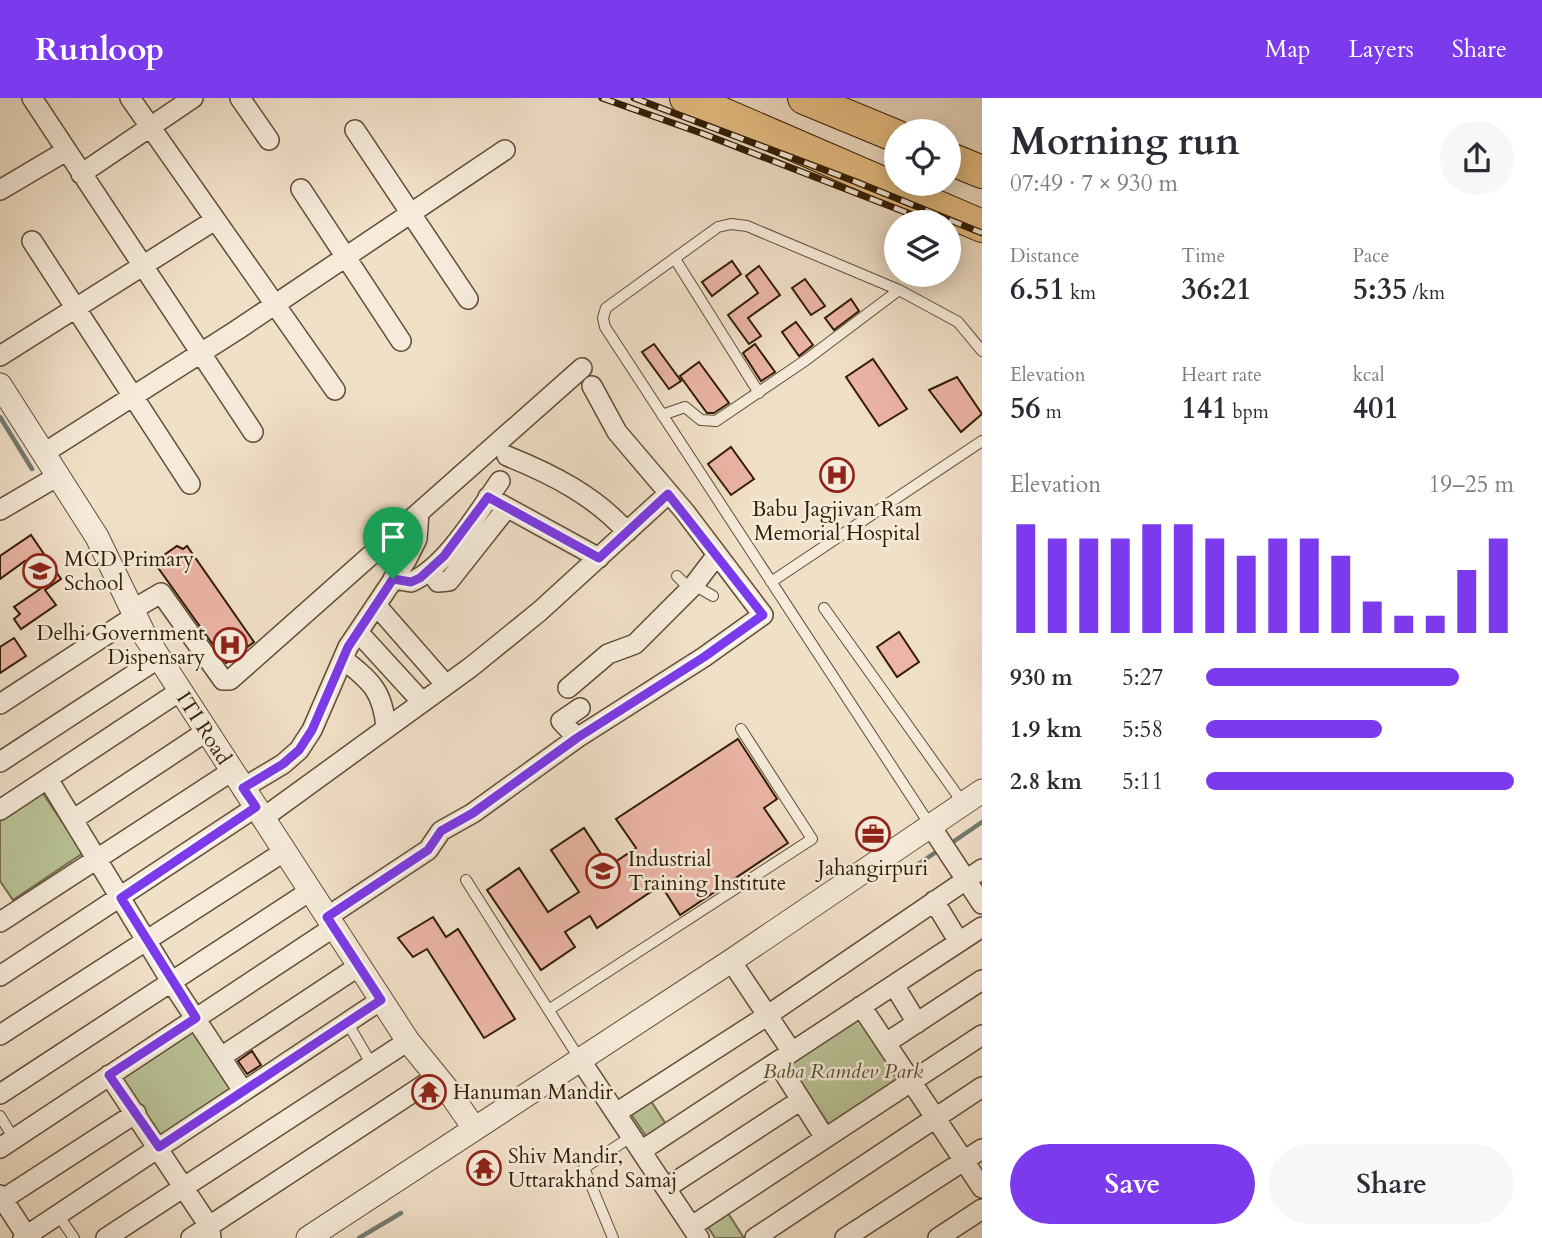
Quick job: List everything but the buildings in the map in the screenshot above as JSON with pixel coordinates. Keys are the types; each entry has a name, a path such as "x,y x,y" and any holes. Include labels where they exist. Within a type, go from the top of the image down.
{"highway":[{"path":"686,98 982,226"},
{"path":"804,98 884,131"},
{"path":"961,163 982,172"}],"street":[{"path":"32,98 253,432"},
{"path":"130,98 335,390"},
{"path":"81,174 192,98"},
{"path":"240,98 269,140"},
{"path":"355,130 468,299"},
{"path":"44,453 276,304 505,150"},
{"path":"0,190 66,151"},
{"path":"301,189 401,341"},
{"path":"0,356 215,220"},
{"path":"32,242 190,484"},
{"path":"0,704 161,593 227,682 278,640 582,368"},
{"name":"ITI Road","path":"0,385 97,537 159,659 408,1041 474,1128"},
{"path":"7,1143 196,1018 330,922 428,850 441,831 473,813 577,738 704,657 763,615 738,591 716,556 617,432 592,386"},
{"path":"508,456 547,472 596,503 626,533"},
{"path":"0,510 58,476"},
{"path":"393,579 411,582 430,570 494,489 506,509 599,558"},
{"path":"3,914 98,858 248,796 386,728 540,611 668,494"},
{"path":"430,570 442,584 449,581 506,509"},
{"path":"0,976 121,898 248,796 299,750 312,730 343,659 358,632 417,539 419,513"},
{"path":"568,688 608,654 635,644 716,556"},
{"path":"376,605 446,685"},
{"path":"358,632 422,702"},
{"path":"0,762 159,659"},
{"path":"343,659 374,685 384,711 386,728"},
{"path":"0,810 180,691"},
{"path":"577,738 561,720 580,708"},
{"path":"74,819 207,731"},
{"path":"48,779 172,983 243,1091"},
{"path":"308,1238 579,1058 731,961 972,797"},
{"path":"930,825 974,874 982,904"},
{"path":"0,1035 285,851"},
{"path":"616,1113 768,1015 974,874"},
{"path":"0,1094 310,891"},
{"path":"934,901 959,942"},
{"path":"636,1144 784,1057 982,927"},
{"path":"731,961 768,1015 801,1100 825,1138"},
{"path":"221,1057 359,966"},
{"path":"886,1043 982,980"},
{"path":"894,985 918,1023"},
{"path":"136,1113 1,1198 26,1237 381,1000"},
{"path":"861,1006 982,1188"},
{"path":"579,1058 696,1232 825,1138 982,1035"},
{"path":"106,1238 408,1041"},
{"path":"109,1075 185,1187 210,1232"},
{"path":"191,1238 210,1232 436,1077"},
{"path":"755,1238 982,1087"},
{"path":"666,1188 801,1100"},
{"path":"845,1238 982,1149"},
{"path":"938,1238 982,1209"}],"lane":[{"path":"930,825 605,327 603,318 606,308 718,227 731,224 747,226 899,290 958,322 982,351"},
{"path":"675,259 759,393"},
{"path":"662,415 685,407 701,420 716,421 759,393 899,290"},
{"path":"771,582 982,441"},
{"path":"695,581 713,596"},
{"path":"824,608 972,797"},
{"path":"550,1009 811,839 741,729"},
{"path":"466,880 579,1058"},
{"path":"347,1022 372,1065"},
{"path":"0,1116 7,1143"},
{"path":"612,1238 584,1168 636,1144"},
{"path":"58,1215 74,1238"}],"green space":[{"path":"42,792 83,853 13,900 0,881 0,820"},
{"name":"Baba Ramdev Park","path":"858,1017 899,1078 829,1125 788,1063"},
{"path":"194,1027 235,1088 159,1138 119,1077"},
{"path":"651,1101 669,1129 650,1142 631,1114"},
{"path":"726,1210 744,1238 715,1238 706,1224"}],"waterway":[{"path":"0,417 32,469"},
{"path":"950,844 982,822"},
{"path":"911,869 939,850"},
{"path":"359,1238 401,1213"}],"railway":[{"path":"602,98 900,210"},
{"path":"634,98 854,181 982,233"}],"place":[{"name":"Babu Jagjivan Ram Memorial Hospital","path":"837,475"},
{"name":"MCD Primary School","path":"40,571"},
{"name":"Delhi Government Dispensary","path":"230,645"},
{"name":"Jahangirpuri","path":"873,834"},
{"name":"Industrial Training Institute","path":"603,871"},
{"name":"Hanuman Mandir","path":"429,1092"},
{"name":"Shiv Mandir, Uttarakhand Samaj","path":"484,1168"}],"route":[{"path":"668,494 688,516 763,615 729,641 577,738 473,813 441,831 428,850 327,917 381,1000 159,1147 109,1075 196,1018 121,898 256,807 243,788 283,764 299,750 312,730 348,647 393,579 404,583 411,582 430,570 444,556 488,497 599,558 668,494"}]}
